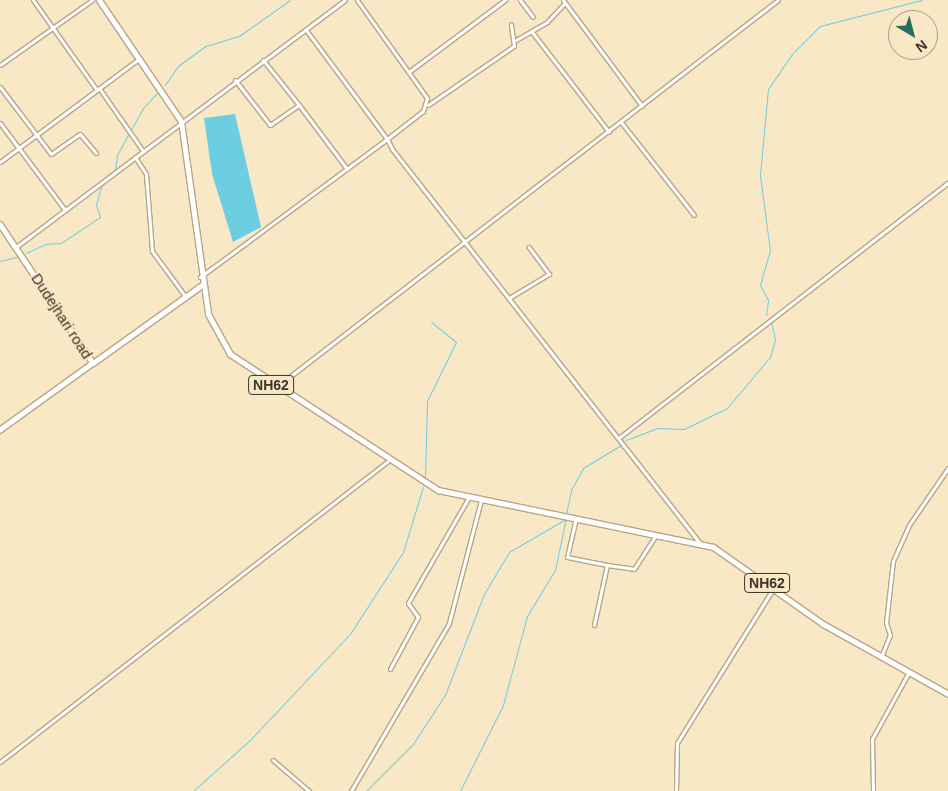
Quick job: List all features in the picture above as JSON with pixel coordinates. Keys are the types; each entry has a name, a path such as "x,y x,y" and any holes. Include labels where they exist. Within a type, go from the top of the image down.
{"main road":[{"name":"NH62","path":"99,0 164,90 181,121 200,277 219,340 230,354 275,388 388,461 438,490 469,498 700,542 730,556 773,588 881,658 948,694"}],"street":[{"path":"33,0 143,151"},
{"path":"0,65 52,26 92,0"},
{"path":"16,247 235,80 345,0"},
{"path":"357,0 410,71 428,105"},
{"path":"410,71 505,0"},
{"path":"520,0 534,16"},
{"path":"275,388 465,244 778,0"},
{"path":"516,40 532,32 564,2 642,106"},
{"path":"200,277 388,140 428,105 514,46 516,40 511,24"},
{"path":"306,30 465,244 620,437 700,542"},
{"path":"532,32 609,132"},
{"path":"0,162 141,58"},
{"path":"263,60 300,105 348,169"},
{"path":"235,80 270,125 300,105"},
{"path":"0,87 51,154 80,134 96,153"},
{"path":"621,122 694,214"},
{"path":"0,123 65,210"},
{"path":"135,157 146,174 152,251 185,296"},
{"path":"620,437 948,183"},
{"name":"Dudejhari road","path":"0,224 94,363 0,430"},
{"path":"509,298 549,274 529,247"},
{"path":"94,363 202,285"},
{"path":"0,762 388,461"},
{"path":"881,658 889,642 886,616 893,561 908,525 948,468"},
{"path":"390,669 418,617 408,603 469,498"},
{"path":"351,791 449,623 481,500"},
{"path":"576,518 566,557 607,566 634,568 656,534"},
{"path":"594,625 607,566"},
{"path":"676,791 676,743 773,588"},
{"path":"873,791 872,739 909,672"},
{"path":"273,760 309,791"}],"water":[{"path":"235,114 261,227 233,242 212,174 204,118"}],"waterway":[{"path":"165,85 178,66 206,46 239,36 290,0"},
{"path":"766,315 768,300 760,285 770,251 760,175 768,89 792,54 820,26 922,0"},
{"path":"105,178 115,170 117,155 143,108 159,91"},
{"path":"26,253 45,244 61,243 100,217 96,205 102,184"},
{"path":"0,261 20,256"},
{"path":"626,440 657,428 684,429 727,408 770,357 775,339 771,321"},
{"path":"425,479 427,401 456,342 431,322"},
{"path":"566,514 571,490 583,468 621,445"},
{"path":"193,791 250,740 350,634 403,552 423,487"},
{"path":"460,791 503,705 527,616 555,570 566,518"},
{"path":"366,791 413,744 445,695 484,594 509,552 564,520"}]}
